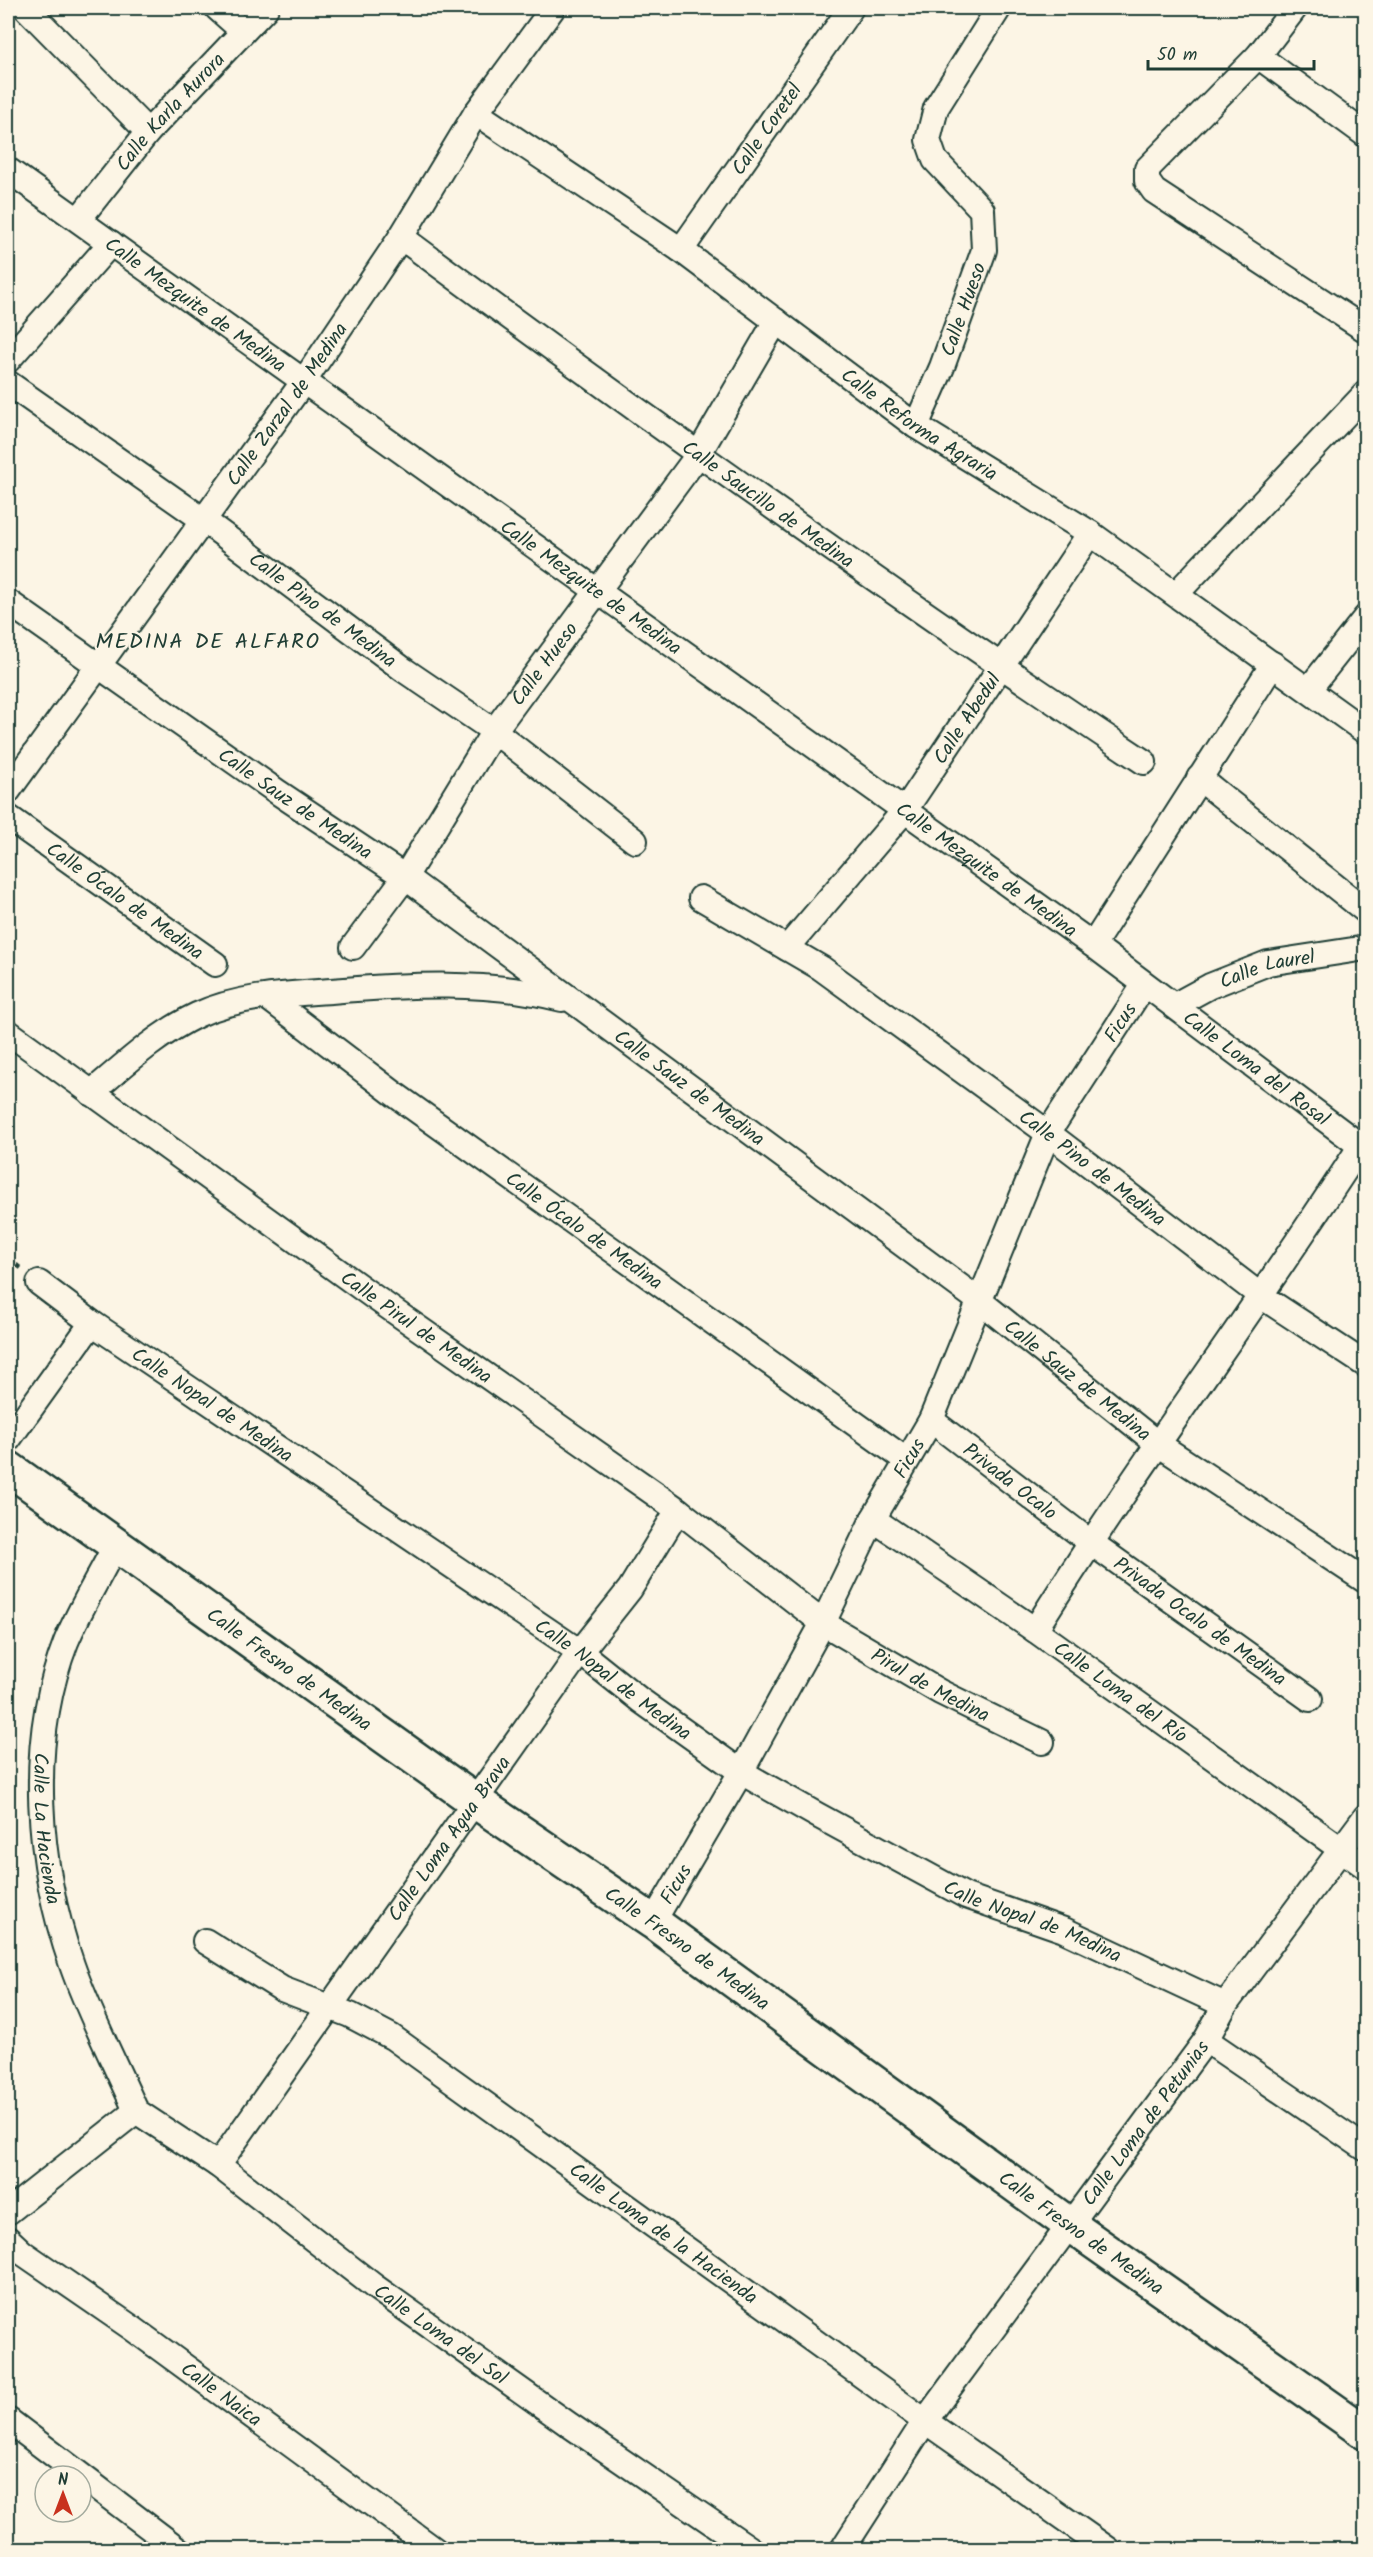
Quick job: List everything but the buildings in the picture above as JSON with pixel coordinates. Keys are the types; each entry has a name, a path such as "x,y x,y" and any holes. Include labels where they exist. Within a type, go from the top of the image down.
{"street":[{"path":"26,8 148,132"},
{"path":"218,8 243,31"},
{"name":"Calle Karla Aurora","path":"79,219 148,132 266,8"},
{"name":"Calle Zarzal de Medina","path":"8,791 202,519 304,381 402,237 476,113 553,8"},
{"name":"Calle Coretel","path":"681,250 852,8"},
{"name":"Calle Hueso","path":"916,426 942,367 984,250 982,210 935,160 928,140 936,108 999,8"},
{"path":"1294,8 1258,56 1147,169 1148,181 1154,190 1365,330"},
{"path":"1258,56 1365,135"},
{"name":"Calle Reforma Agraria","path":"476,113 681,250 916,426 1090,533 1309,689 1365,732"},
{"name":"Calle Mezquite de Medina","path":"8,170 1175,1005"},
{"name":"Calle Saucillo de Medina","path":"402,237 698,455 1001,667 1144,762"},
{"path":"8,360 111,243"},
{"name":"Calle Hueso","path":"352,947 405,877 494,731 698,455 776,321"},
{"name":"Calle Pino de Medina","path":"8,383 202,519 404,670 494,731 635,841"},
{"path":"1176,594 1365,393"},
{"name":"Calle Abedul","path":"787,948 905,810 1090,533"},
{"name":"Calle Sauz de Medina","path":"8,602 279,793 405,877 981,1302 1158,1444 1365,1581"},
{"path":"1309,689 1365,617"},
{"path":"1093,945 1273,664"},
{"path":"1199,778 1365,911"},
{"name":"Calle Ócalo de Medina","path":"8,817 215,964"},
{"name":"Calle Pino de Medina","path":"701,898 821,968 1048,1133 1260,1296 1365,1365"},
{"name":"Calle Laurel","path":"1175,1005 1210,986 1268,963 1365,948"},
{"path":"91,1093 176,1026 230,1003 338,990 448,984 492,987 572,1001"},
{"name":"Ficus","path":"653,1922 741,1772 823,1623 873,1519 931,1420 1048,1133 1144,985"},
{"name":"Calle Ócalo de Medina","path":"267,998 397,1096 906,1460"},
{"name":"Calle Loma del Rosal","path":"1175,1005 1363,1149"},
{"name":"Calle Pirul de Medina","path":"8,1032 374,1297 678,1510 823,1623"},
{"path":"1035,1630 1090,1542 1363,1149"},
{"name":"Calle Nopal de Medina","path":"39,1283 92,1323 580,1652 640,1700 741,1772 966,1896 1064,1930 1225,2005"},
{"path":"8,1440 92,1323"},
{"name":"Privada Ocalo","path":"931,1420 1090,1542"},
{"name":"Calle Fresno de Medina","path":"8,1468 475,1801 653,1922 1070,2225 1365,2433"},
{"name":"Calle Loma Agua Brava","path":"218,2165 580,1652 630,1589 678,1510"},
{"name":"Calle Loma del Río","path":"873,1519 1035,1630 1365,1867"},
{"name":"Privada Ocalo de Medina","path":"1090,1542 1310,1699"},
{"name":"Calle La Hacienda","path":"116,1544 66,1642 46,1713 42,1762 43,1829 54,1901 72,1965 136,2111"},
{"name":"Pirul de Medina","path":"823,1623 940,1692 1042,1742"},
{"name":"Calle Loma de Petunias","path":"842,2550 926,2421 1206,2040 1225,2005 1365,1816"},
{"name":"Calle Loma de la Hacienda","path":"205,1941 282,1989 370,2024 392,2037 1109,2550"},
{"path":"1206,2040 1365,2149"},
{"path":"8,2212 136,2111"},
{"name":"Calle Loma del Sol","path":"136,2111 218,2165 375,2287 568,2424 752,2550"},
{"name":"Calle Naica","path":"8,2239 23,2253 132,2328 435,2550"},
{"path":"8,2420 179,2550"}],"district":[{"name":"MEDINA DE ALFARO","path":"208,640"}]}
